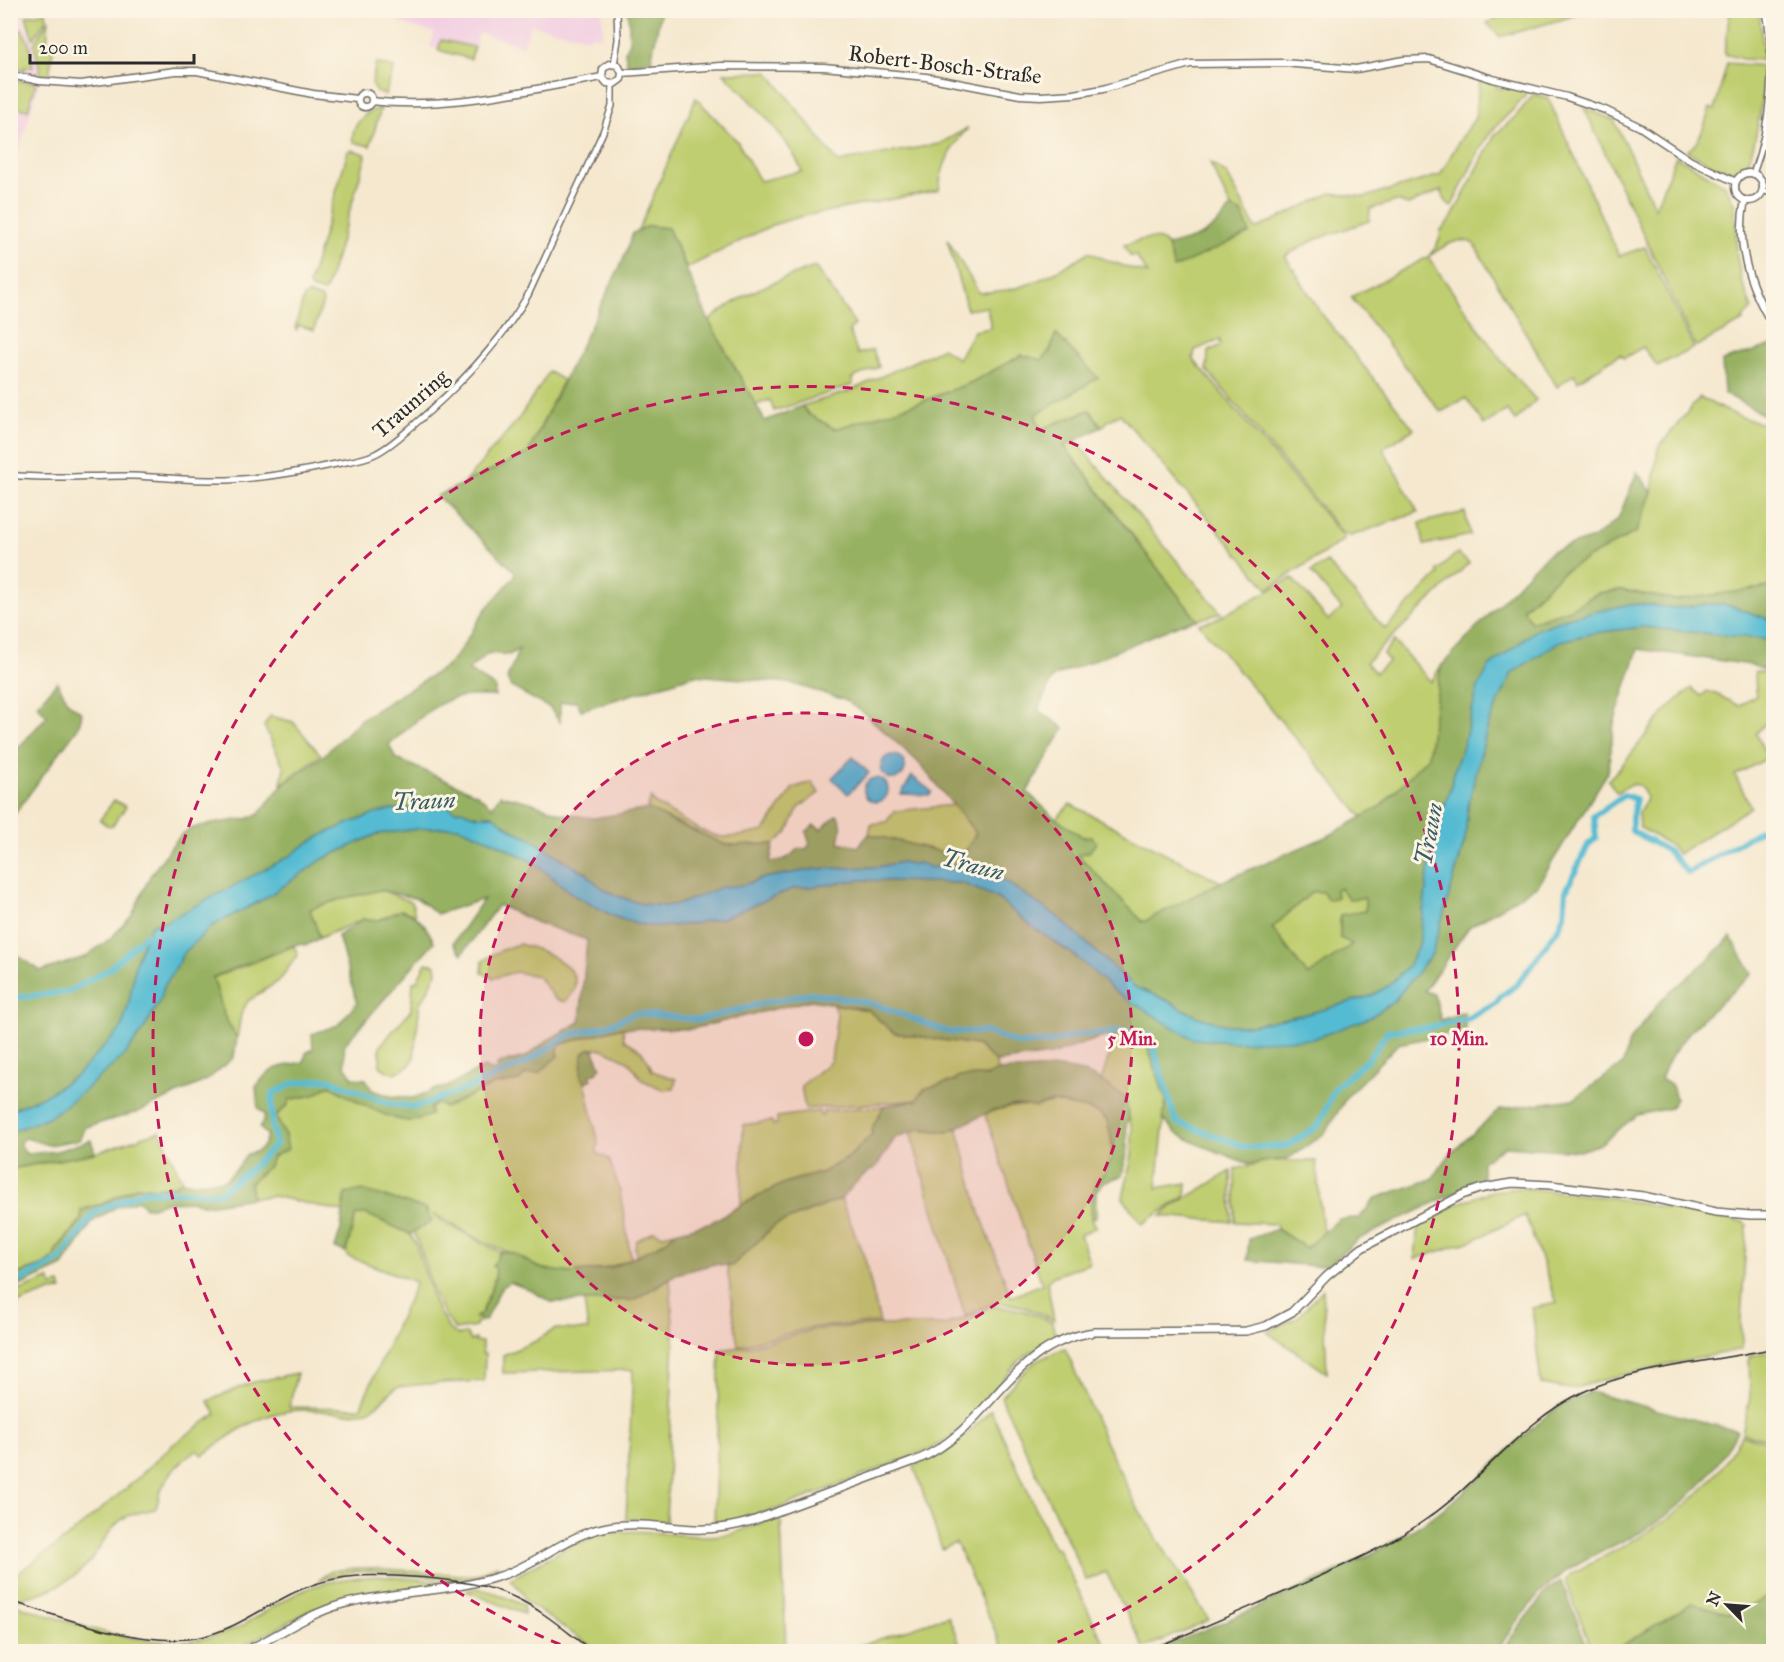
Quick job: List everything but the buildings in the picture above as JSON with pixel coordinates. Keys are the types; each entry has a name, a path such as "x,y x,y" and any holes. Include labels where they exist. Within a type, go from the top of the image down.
{"main road":[{"name":"Robert-Bosch-Straße","path":"622,73 721,66 824,67 926,77 1020,95 1041,96 1103,89 1190,64 1283,63 1356,69 1404,60 1430,59 1493,79 1568,97 1605,110 1640,127 1691,161 1736,182"},
{"path":"614,64 622,73 619,81 612,84 605,82 602,77 604,67 614,64"},
{"path":"10,75 40,81 81,84 175,71 205,72 313,94 357,99 365,93 372,101 393,103 456,100 602,77"},
{"path":"1753,174 1761,182 1762,190 1758,197 1745,200 1737,194 1736,182 1741,176 1753,174"},
{"path":"1745,200 1742,241 1748,271 1758,298 1773,327"},
{"path":"244,1652 306,1618 341,1604 473,1584 504,1575 594,1530 627,1525 693,1529 729,1527 752,1521 917,1460 957,1436 1021,1367 1046,1348 1075,1336 1094,1332 1245,1331 1272,1324 1292,1312 1327,1276 1362,1248 1462,1195 1479,1189 1512,1183 1550,1185 1643,1196 1716,1212 1773,1215"}],"street":[{"path":"614,64 618,40 617,10"},
{"path":"1753,174 1763,138 1769,103 1771,52 1766,10"},
{"name":"Traunring","path":"10,475 39,478 132,476 230,480 294,473 352,460 376,453 395,442 455,387 491,348 515,317 532,288 603,132 612,106 612,84"},
{"path":"1762,190 1773,194"}],"shaded area":[{"path":"395,10 602,11 603,32 601,37 592,35 589,38 531,25 523,46 479,33 471,59 430,47 434,33 400,23 402,15 395,13"},
{"path":"11,11 37,11 25,14 21,19 32,41 40,81 19,151 11,169"}],"green space":[{"path":"628,11 661,11 651,61 627,65 625,51 630,42"},
{"path":"1512,11 1591,11 1500,37 1487,23"},
{"path":"1730,11 1759,11 1764,57 1760,60 1743,59 1724,54"},
{"path":"46,12 47,18 33,39 26,16"},
{"path":"49,19 47,42 54,43 49,76 41,75 34,44"},
{"path":"19,30 22,30 29,43 33,67 25,67 25,70 11,67"},
{"path":"441,40 474,47 471,59 438,50"},
{"path":"376,63 394,68 385,95 376,92 372,83"},
{"path":"1727,63 1764,66 1760,115 1752,151 1748,163 1732,172 1708,163 1687,151 1699,138 1710,108 1715,109"},
{"path":"768,72 838,162 939,144 968,128 948,156 939,190 799,217 772,225 687,268 668,228 648,226 638,231 696,98 737,141 760,181 802,171 778,131 724,73"},
{"path":"11,79 36,83 28,110 11,106"},
{"path":"1480,79 1498,84 1497,88 1503,89 1504,86 1527,93 1486,139 1451,207 1441,190 1408,205 1397,201 1370,209 1369,221 1314,240 1285,256 1321,313 1414,429 1383,448 1418,512 1351,536 1343,534 1207,370 1208,352 1221,345 1220,340 1195,350 1193,359 1345,539 1268,589 1120,414 1102,427 1089,410 1041,429 1035,415 1056,334 1050,350 1042,361 1022,355 972,382 921,402 835,429 808,414 802,406 850,391 943,348 958,359 974,331 991,328 987,307 967,310 947,239 979,293 1007,290 1029,284 1089,252 1148,274 1136,256 1130,256 1124,245 1152,238 1166,245 1175,268 1242,213 1231,208 1210,163 1227,174 1256,229 1331,193 1365,197 1440,175 1475,118"},
{"path":"1534,94 1548,98 1619,256 1645,247 1694,348 1657,366 1643,347 1624,358 1620,354 1578,381 1574,374 1557,387 1474,244 1468,241 1456,241 1428,257 1437,245 1441,230 1451,219 1495,135 1516,116"},
{"path":"381,108 370,146 353,142 354,130 360,120 369,112"},
{"path":"1584,108 1614,120 1655,208 1676,156 1725,185 1735,206 1737,257 1741,278 1752,309 1743,321 1695,345"},
{"path":"348,151 366,156 326,290 323,292 311,289 309,284"},
{"path":"1231,208 1242,213 1250,233 1174,268 1167,245 1188,241 1204,234 1217,224"},
{"path":"648,226 668,228 709,321 765,421 802,406 808,414 835,429 921,402 972,382 1022,355 1042,360 1050,350 1056,334 1098,378 1035,415 1041,429 1090,410 1102,427 1064,446 1197,620 1183,623 1053,677 1038,710 1064,728 1027,792 1056,819 1083,837 1092,836 1096,843 1089,852 1078,855 1143,922 1221,882 1330,835 1380,807 1428,757 1441,666 1532,569 1552,551 1594,538 1618,519 1637,472 1652,492 1636,532 1564,571 1523,608 1531,622 1570,609 1598,593 1621,590 1677,600 1769,587 1773,588 1773,621 1732,606 1711,604 1675,608 1639,604 1536,630 1489,667 1478,687 1462,750 1435,831 1419,945 1408,966 1388,986 1371,996 1311,1013 1248,1026 1225,1025 1198,1017 1135,987 1058,917 1000,878 985,871 939,866 932,868 919,863 902,862 878,867 815,869 722,888 679,904 665,906 642,904 604,889 586,872 579,870 527,836 516,832 492,815 479,816 462,810 455,811 446,806 398,809 368,817 325,834 293,855 195,907 165,922 155,923 146,935 136,961 129,1003 121,1029 77,1075 48,1094 11,1110 11,951 41,971 85,957 112,937 132,915 150,876 182,834 190,829 210,824 258,815 282,785 322,757 361,719 447,666 459,652 485,610 514,577 515,572 437,496 528,453 623,260 633,233","holes":["519,649 507,679 511,687 550,708 560,722 560,703 577,701 581,710 695,675 790,683 845,700 865,714 918,762 976,833 962,857 869,834 858,847 839,842 841,825 837,815 821,829 814,825 806,832 810,844 806,849 799,849 788,858 770,862 774,844 726,845 649,809 594,818 563,814 530,802 500,795 492,807 477,794 395,758 389,744 441,703 461,697 495,696 495,687 468,670 489,653 509,655","1340,888 1349,899 1365,898 1365,911 1340,915 1340,938 1352,944 1308,976 1272,928 1312,892 1323,892 1328,900 1337,897 1336,889"]},
{"path":"1428,257 1503,363 1536,400 1515,421 1507,410 1484,425 1466,398 1441,412 1351,297"},
{"path":"815,267 855,325 849,330 858,354 873,350 879,367 852,378 853,385 774,411 770,400 756,405 709,321 746,295"},
{"path":"308,294 321,298 323,301 314,330 298,325 297,330 295,328 304,297"},
{"path":"1774,345 1773,420 1724,393 1722,361"},
{"path":"549,372 563,380 528,453 464,483 520,417"},
{"path":"1700,397 1735,415 1773,426 1773,588 1677,600 1621,590 1598,593 1570,609 1531,622 1523,609 1564,571 1636,532 1652,492 1658,448"},
{"path":"1075,440 1221,613 1197,620 1064,445"},
{"path":"1465,512 1470,535 1424,545 1420,523"},
{"path":"1457,553 1469,563 1366,662 1375,673 1389,661 1383,654 1394,641 1431,682 1441,666 1428,757 1380,807 1362,817 1199,624 1216,619 1292,578 1328,620 1342,609 1311,572 1327,562 1385,629 1439,574 1437,571"},
{"path":"1642,627 1763,639 1773,642 1773,673 1751,665 1638,649 1614,723 1608,772 1538,885 1469,927 1424,991 1434,994 1441,1020 1464,1012 1466,1030 1398,1044 1348,1095 1325,1133 1289,1158 1249,1164 1176,1133 1163,1119 1166,1100 1145,1040 1102,1037 1051,1055 996,1062 977,1045 894,1033 868,1010 811,1000 691,1029 618,1028 558,1045 558,1056 539,1073 526,1074 519,1081 493,1085 445,1108 438,1103 430,1107 431,1115 414,1120 399,1119 378,1112 330,1085 314,1095 289,1100 288,1105 276,1116 285,1135 288,1149 272,1157 269,1166 250,1183 252,1198 206,1205 193,1201 166,1202 152,1207 145,1207 138,1200 116,1207 93,1221 63,1266 11,1290 11,1276 42,1266 52,1260 57,1249 81,1221 81,1210 103,1204 137,1186 155,1188 172,1186 182,1181 195,1183 226,1179 247,1154 261,1149 267,1135 260,1128 265,1115 258,1108 256,1087 266,1075 276,1068 304,1062 306,1053 313,1049 312,1034 338,1025 357,1003 338,936 363,919 379,920 401,910 413,915 421,922 434,942 344,1045 345,1066 353,1078 366,1079 372,1090 390,1096 413,1098 447,1087 484,1067 492,1071 497,1069 497,1064 526,1057 548,1040 580,1022 587,940 538,923 498,905 462,954 453,943 484,899 437,914 418,899 381,890 344,898 310,909 320,938 307,945 297,944 213,977 225,1018 237,1038 234,1057 207,1080 138,1112 86,1127 79,1140 48,1145 26,1138 19,1142 26,1154 57,1151 91,1140 95,1153 11,1169 11,1132 50,1116 74,1099 124,1056 142,1032 162,996 162,988 182,955 212,926 264,899 323,859 377,834 426,828 459,827 493,841 536,864 575,896 615,917 637,924 661,927 723,918 792,889 860,880 962,883 997,898 1031,926 1193,1039 1369,1018 1394,1001 1432,954 1465,840 1468,805 1488,725 1512,673 1560,641 1594,633"},
{"path":"1755,671 1773,674 1774,713 1756,734 1768,758 1735,775 1751,807 1678,854 1670,845 1639,827 1638,813 1646,800 1642,788 1635,784 1617,793 1608,780 1665,712 1692,688 1701,696 1707,691 1739,706 1756,696"},
{"path":"57,682 69,703 82,713 79,726 11,819 11,742 19,747 47,716 37,705"},
{"path":"270,716 293,722 321,755 281,784 284,767 264,726"},
{"path":"812,782 819,793 801,806 787,833 774,844 726,845 647,809 651,798 654,803 705,832 722,837 743,836 764,831 793,788"},
{"path":"114,800 126,807 112,826 108,826 100,820"},
{"path":"1070,804 1221,882 1144,923 1078,855 1083,837 1056,819"},
{"path":"954,805 976,833 962,857 869,834 871,824 886,822 895,811"},
{"path":"1340,888 1366,898 1365,912 1353,944 1308,976 1272,928 1312,892"},
{"path":"381,890 412,902 415,915 401,910 379,920 363,919 320,938 309,909"},
{"path":"1731,937 1752,974 1700,1021 1677,1048 1661,1079 1672,1086 1676,1099 1670,1108 1637,1115 1600,1144 1580,1151 1505,1146 1482,1162 1482,1180 1357,1240 1330,1264 1316,1266 1247,1260 1249,1239 1277,1229 1306,1248 1339,1219 1359,1218 1376,1198 1432,1179 1451,1153 1500,1109 1574,1099 1623,1064 1629,1042 1661,1000"},
{"path":"519,944 553,957 571,972 575,981 573,991 565,1002 555,999 538,976 515,972 494,978 482,973 483,961"},
{"path":"294,946 298,954 280,980 248,1001 241,1014 237,1038 225,1018 213,978"},
{"path":"426,963 436,965 437,972 420,1002 414,1058 409,1066 395,1073 387,1071 380,1066 380,1046 411,1010 413,982 416,982"},
{"path":"832,1004 868,1010 894,1033 977,1045 996,1062 997,1071 988,1076 957,1077 955,1081 924,1089 918,1100 805,1109 801,1086 831,1061 837,1014"},
{"path":"623,1028 624,1040 642,1052 652,1071 676,1079 674,1089 664,1090 642,1080 628,1061 603,1049 588,1049 581,1077 585,1082 598,1141 597,1153 609,1159 620,1191 631,1259 586,1272 552,1271 537,1267 434,1214 443,1222 500,1252 494,1266 496,1268 492,1286 482,1313 476,1317 485,1320 476,1323 476,1327 455,1330 435,1297 413,1231 432,1221 343,1202 344,1212 273,1196 252,1198 250,1183 269,1166 285,1135 276,1116 288,1105 288,1100 314,1095 329,1085 368,1106 409,1121 438,1103 445,1108 493,1085 519,1081 526,1074 539,1073 558,1045"},
{"path":"1115,1037 1146,1039 1166,1100 1157,1188 1187,1183 1186,1196 1142,1224 1123,1198 1132,1155 1132,1130 1125,1098 1101,1081"},
{"path":"588,1049 593,1049 601,1067 596,1073 590,1075 592,1079 585,1082 581,1077 582,1055"},
{"path":"1057,1068 1086,1073 1125,1098 1129,1118 1126,1125 1128,1149 1122,1176 1104,1182 1096,1191 1096,1217 1091,1219 1091,1198 1112,1158 1113,1145 1107,1121 1100,1114 1087,1109 1053,1102 1036,1107 1016,1105 992,1111 947,1132 919,1129 895,1138 877,1166 859,1179 841,1199 775,1225 732,1266 714,1264 676,1274 634,1300 551,1302 510,1282 501,1288 485,1320 475,1318 482,1313 492,1287 496,1269 493,1266 500,1252 513,1253 539,1268 569,1273 611,1268 665,1242 676,1232 712,1222 787,1182 824,1172 850,1156 872,1134 873,1126 884,1106 917,1100 927,1088 955,1081 957,1077 988,1076 997,1071"},
{"path":"1053,1102 1100,1114 1107,1121 1111,1132 1112,1158 1096,1183 1091,1219 1096,1227 1080,1235 1090,1263 1054,1276 1047,1282 1054,1320 1024,1308 1000,1303 986,1306 965,1316 910,1132 919,1129 947,1132 957,1127 980,1213 1011,1297 1042,1284 985,1114 1002,1108"},
{"path":"884,1106 873,1126 872,1134 850,1156 824,1172 787,1182 741,1205 743,1125 772,1121 773,1125 777,1124 777,1117 819,1111 820,1116 823,1115 823,1111"},
{"path":"160,1131 182,1181 172,1186 155,1188 137,1186 103,1204 81,1210 81,1220 57,1249 52,1260 42,1266 11,1276 11,1169 95,1153"},
{"path":"1269,1161 1316,1161 1323,1233 1306,1248 1277,1229 1276,1224 1235,1222 1235,1169"},
{"path":"1231,1171 1232,1222 1161,1216 1171,1207"},
{"path":"1525,1188 1612,1198 1743,1222 1747,1226 1741,1319 1742,1349 1626,1374 1571,1389 1541,1384 1532,1308 1557,1303 1525,1215 1471,1241 1415,1259 1418,1223 1464,1201 1492,1191"},
{"path":"362,1190 426,1209 432,1221 410,1234 366,1214 356,1215 346,1252 335,1248 341,1229 345,1194"},
{"path":"841,1199 865,1259 880,1323 815,1327 738,1346 727,1266 732,1266 775,1225"},
{"path":"366,1214 410,1234 416,1244 435,1305 449,1329 458,1335 467,1334 471,1341 475,1339 475,1342 482,1342 482,1354 485,1354 484,1381 396,1388 375,1407 367,1411 343,1413 302,1410 262,1418 203,1455 196,1450 185,1459 164,1484 155,1509 139,1512 117,1523 86,1566 74,1576 46,1591 16,1600 11,1599 11,1578 64,1540 130,1485 171,1446 216,1414 208,1401 250,1383 297,1373 289,1407 360,1408 416,1282 347,1256 355,1215"},
{"path":"654,1231 663,1235 676,1232 665,1242 637,1256 636,1241"},
{"path":"670,1278 674,1339 666,1522 626,1519 633,1370 503,1373 503,1355 536,1341 555,1329 588,1330 584,1300 634,1300"},
{"path":"49,1279 52,1286 60,1284 62,1290 51,1291 11,1306 11,1294"},
{"path":"1323,1289 1327,1373 1267,1332 1297,1318"},
{"path":"993,1307 1024,1311 1045,1318 1052,1322 1056,1339 1031,1352 1016,1364 955,1434 933,1448 777,1509 714,1525 720,1350 755,1345 817,1329 880,1325 945,1325"},
{"path":"1065,1348 1106,1443 1137,1507 1209,1620 1144,1648 1106,1572 1086,1580 1001,1397 1036,1361"},
{"path":"1773,1351 1773,1437 1753,1437 1742,1433 1750,1397 1749,1356"},
{"path":"1590,1392 1737,1431 1719,1462 1684,1501 1657,1523 1590,1557 1561,1575 1534,1601 1496,1651 1154,1651 1327,1576 1394,1541 1457,1498 1545,1417 1560,1406"},
{"path":"991,1410 1054,1549 1057,1547 1108,1651 1004,1651 956,1543 942,1549 914,1466 939,1455 957,1443"},
{"path":"1741,1435 1753,1439 1773,1440 1773,1595 1731,1614 1692,1603 1613,1651 1593,1651 1566,1579 1574,1572 1648,1532 1691,1501 1726,1460"},
{"path":"778,1517 781,1523 786,1651 599,1651 526,1602 522,1591 510,1579 559,1552 597,1536 640,1532 715,1536 730,1534"},
{"path":"497,1565 496,1571 492,1574 463,1580 355,1571 318,1580 332,1571 355,1568 477,1575"},
{"path":"378,1576 453,1582 340,1600 304,1614 233,1651 11,1651 11,1610 17,1605 95,1630 150,1641 177,1642 204,1639 230,1631 293,1595 320,1584 349,1578"},
{"path":"1561,1581 1589,1651 1501,1651 1548,1590"},
{"path":"477,1588 523,1605 524,1614 466,1591"},
{"path":"1773,1595 1773,1651 1613,1651 1692,1603 1731,1614"},
{"path":"948,1616 963,1651 834,1651 868,1643"}],"water":[{"path":"1639,604 1675,608 1711,604 1732,606 1773,621 1773,642 1763,639 1642,627 1594,633 1560,641 1512,673 1488,725 1468,805 1465,840 1432,954 1394,1001 1369,1018 1313,1039 1236,1042 1193,1039 1118,994 1074,955 1031,926 997,898 962,883 860,880 792,889 723,918 661,927 637,924 615,917 575,896 536,864 493,841 459,827 426,828 377,834 323,859 264,899 212,926 182,955 142,1032 124,1056 51,1116 11,1132 11,1110 48,1094 77,1075 121,1029 129,1003 136,961 151,925 165,922 338,828 390,810 418,810 445,804 455,811 462,810 479,816 492,815 516,832 527,836 579,870 586,872 604,889 642,904 665,906 679,904 722,887 743,885 764,878 815,869 878,867 902,862 920,863 932,868 939,866 985,871 1000,878 1058,917 1135,987 1198,1017 1225,1025 1248,1026 1311,1013 1371,996 1388,986 1408,966 1419,945 1435,831 1462,750 1478,687 1489,667 1536,630 1567,618"},
{"path":"893,755 901,759 905,767 901,775 893,779 885,775 881,767 885,759"},
{"path":"853,757 869,773 848,794 832,778"},
{"path":"912,776 932,792 930,795 901,794"},
{"path":"876,778 881,779 887,785 887,795 881,801 876,802 871,801 865,795 864,790 865,785 871,779"}],"waterway":[{"path":"10,1285 59,1261 95,1212 144,1191 219,1193 252,1168 276,1144 272,1124 272,1094 294,1083 328,1079 390,1104 416,1107 468,1088 525,1063 569,1035 606,1026 636,1013 699,1020 811,993 871,1003 948,1032 987,1032 1019,1044 1051,1042 1078,1035 1122,1031 1150,1036 1176,1122 1246,1147 1287,1146 1319,1125 1335,1088 1369,1058 1388,1031 1425,1028 1467,1019 1496,1003 1501,996 1517,985 1559,927 1564,915 1566,891 1588,845 1596,838 1594,816 1624,795 1636,799 1632,831 1668,851 1688,873 1774,822"},
{"path":"10,998 68,992 109,969 146,935 153,935"}],"railway":[{"path":"1145,1652 1296,1587 1394,1539 1445,1505 1540,1419 1583,1392 1629,1375 1774,1348"},
{"path":"10,1601 78,1623 126,1635 174,1640 196,1638 224,1630 289,1595 333,1579 364,1576 428,1578 483,1586 505,1593 546,1616 594,1652"}],"water label":[{"name":"Traun","path":"424,801"},
{"name":"Traun","path":"1429,834"},
{"name":"Traun","path":"973,865"}]}
